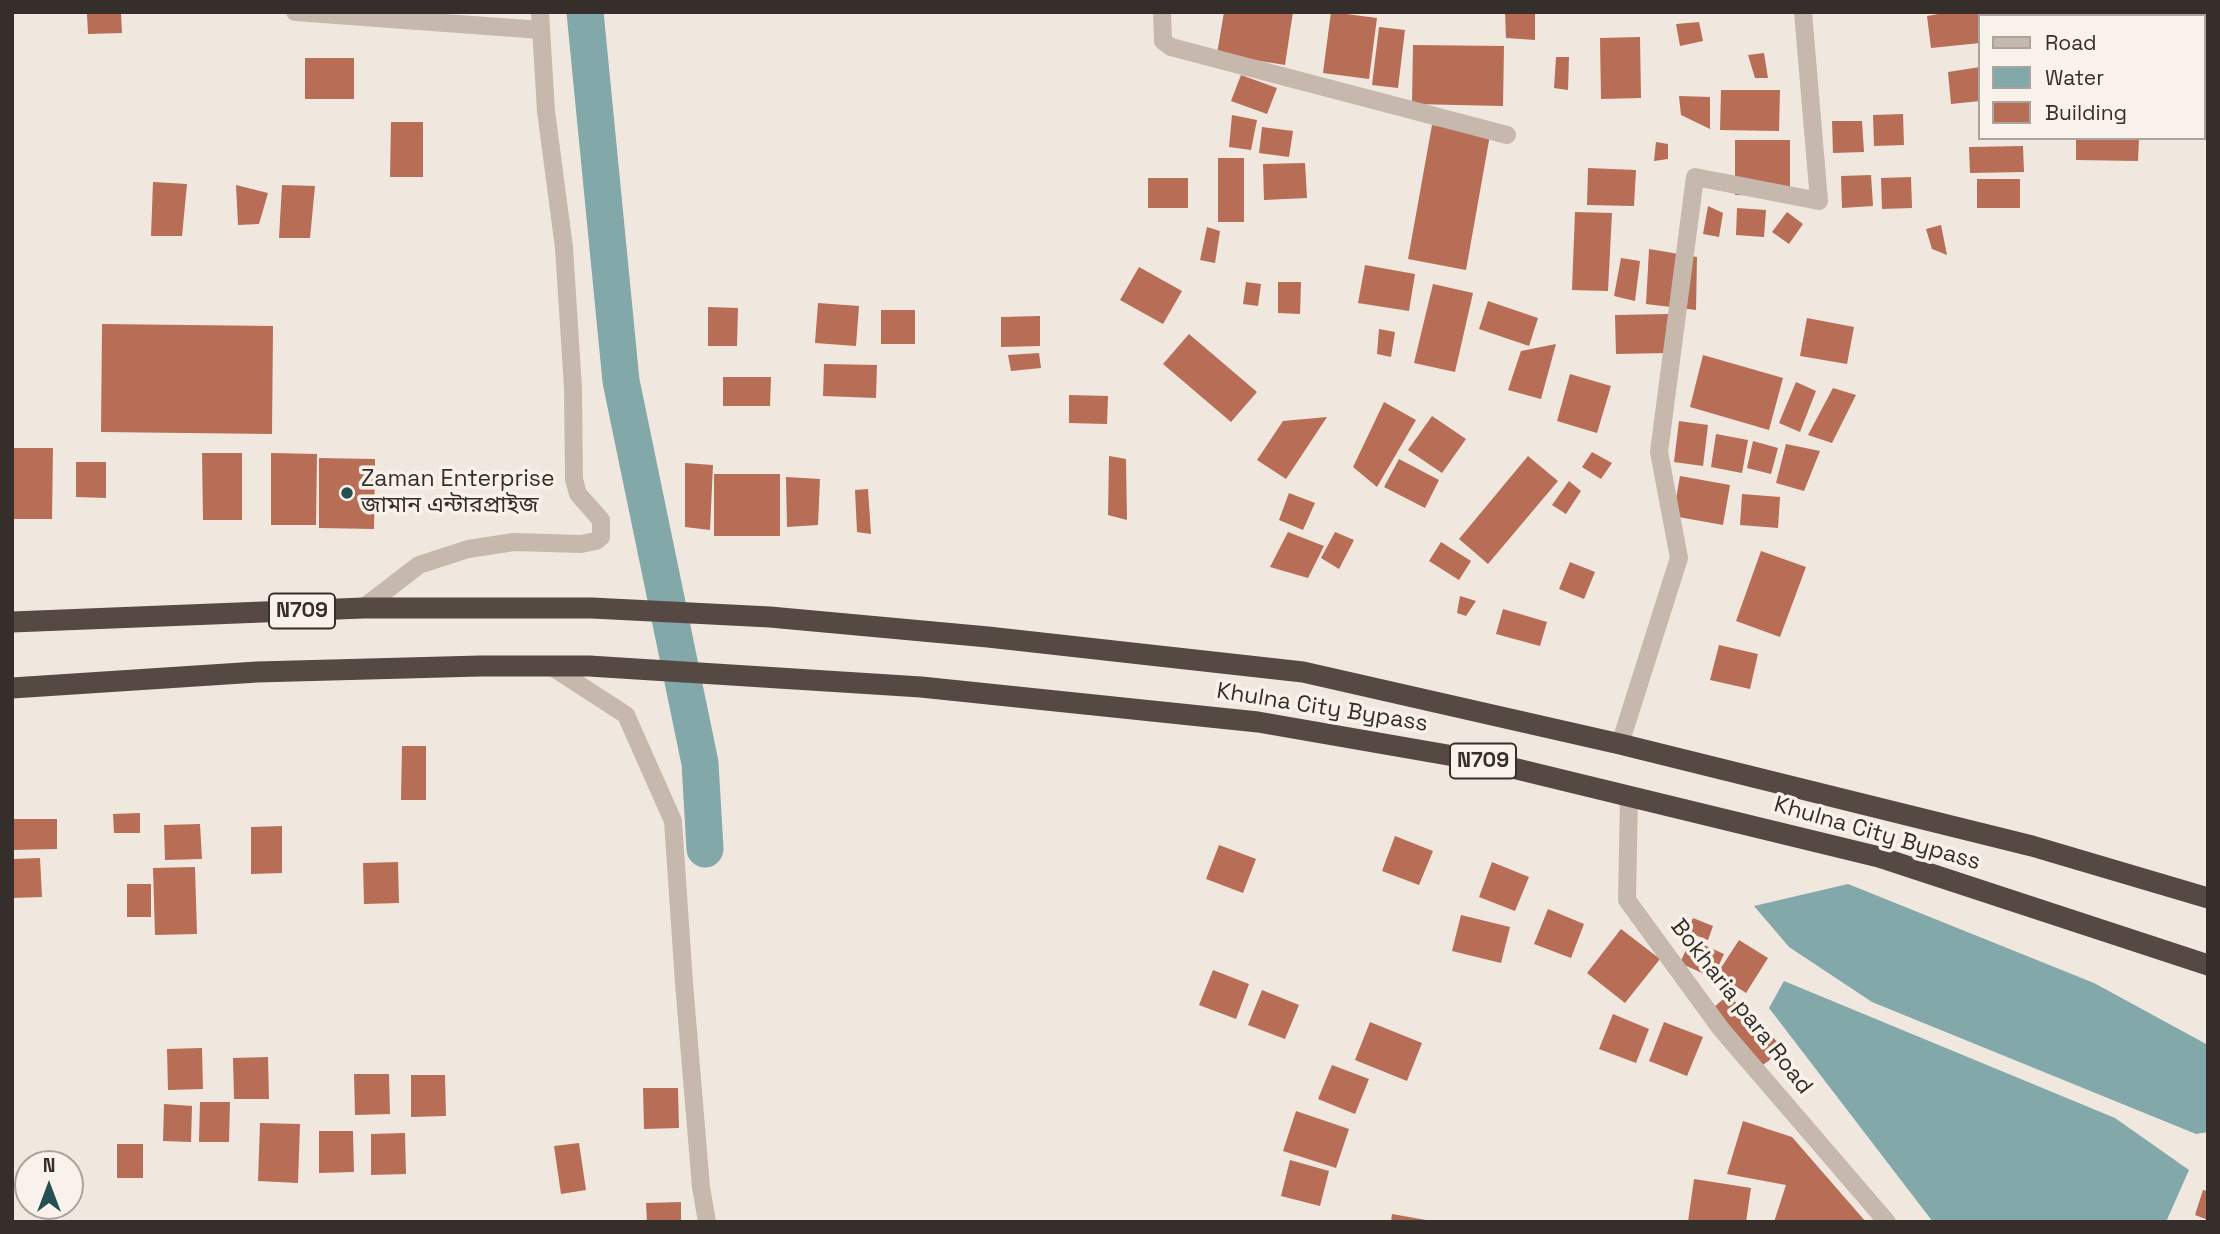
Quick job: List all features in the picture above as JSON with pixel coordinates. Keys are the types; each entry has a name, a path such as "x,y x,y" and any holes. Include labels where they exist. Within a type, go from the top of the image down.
{"highway":[{"name":"Khulna City Bypass","path":"363,608 592,608 770,617 988,637 1303,672 1620,744 2032,846 2208,898"},
{"name":"N709","path":"12,622 363,608"},
{"name":"N709","path":"12,688 257,672 480,666 552,667"},
{"name":"Khulna City Bypass","path":"552,667 589,666 736,674 1014,695 1258,722 1488,762 1879,857 2208,965"}],"street":[{"path":"295,12 541,21 546,111 564,248 573,388 574,478 578,494 601,520 601,537 596,541 582,544 514,542 468,549 419,565 363,608"},
{"path":"1161,12 1163,41 1171,47 1507,135"},
{"path":"1620,744 1679,558 1659,452 1695,177 1819,201 1803,12"},
{"path":"552,667 626,715 673,821 701,1187 707,1222"},
{"name":"Bokharia para Road","path":"1629,796 1627,900 1721,1029 1887,1222"}],"water":[{"path":"1848,884 2094,983 2208,1045 2208,1132 2196,1134 1872,1002 1789,947 1754,906"},
{"path":"1784,981 2115,1118 2189,1170 2166,1222 1933,1222 1769,1008"}],"building":[{"path":"1224,12 1293,12 1285,65 1217,54"},
{"path":"1331,12 1377,18 1369,79 1323,73"},
{"path":"1505,12 1535,12 1535,40 1506,38"},
{"path":"1950,12 2024,14 1979,14 1979,43 1931,48 1927,16"},
{"path":"2090,12 2156,12 2156,14 2084,14"},
{"path":"2208,12 2208,34 2206,14 2180,14"},
{"path":"121,13 122,33 88,34 87,14"},
{"path":"1699,22 1703,41 1680,46 1676,24"},
{"path":"1379,27 1405,30 1398,88 1372,85"},
{"path":"1640,37 1641,98 1601,99 1600,38"},
{"path":"2206,44 2208,44 2206,78"},
{"path":"1413,45 1504,46 1503,106 1412,104"},
{"path":"1764,53 1768,78 1755,78 1748,55"},
{"path":"1556,57 1569,57 1568,90 1554,88"},
{"path":"305,58 354,58 354,99 305,99"},
{"path":"1979,67 1979,101 1951,104 1948,72"},
{"path":"1241,75 1277,88 1267,114 1231,101"},
{"path":"1721,90 1780,90 1779,131 1720,130"},
{"path":"1679,96 1710,97 1710,129 1681,115"},
{"path":"1903,114 1904,145 1874,146 1873,115"},
{"path":"1232,115 1257,120 1251,150 1229,147"},
{"path":"1832,121 1862,121 1864,152 1833,153"},
{"path":"391,122 423,122 423,177 390,177"},
{"path":"1432,125 1490,135 1466,270 1408,259"},
{"path":"1262,127 1293,131 1289,157 1259,153"},
{"path":"1735,140 1790,140 1790,196 1735,195"},
{"path":"2076,140 2139,140 2138,161 2076,160"},
{"path":"1656,142 1668,144 1668,159 1654,161"},
{"path":"2023,146 2024,172 1970,173 1969,147"},
{"path":"1218,158 1244,158 1244,222 1218,222"},
{"path":"1305,163 1307,198 1264,200 1263,164"},
{"path":"1588,168 1636,170 1634,206 1587,205"},
{"path":"1871,175 1873,206 1842,208 1841,176"},
{"path":"1911,177 1912,208 1882,209 1881,178"},
{"path":"1148,178 1188,178 1188,208 1148,208"},
{"path":"1977,179 2020,179 2020,208 1977,208"},
{"path":"153,182 187,184 182,236 151,236"},
{"path":"236,185 268,193 259,224 238,225"},
{"path":"282,185 315,186 310,238 279,238"},
{"path":"1708,206 1723,213 1719,237 1703,234"},
{"path":"1737,208 1766,210 1764,237 1736,235"},
{"path":"1575,212 1612,213 1608,291 1572,290"},
{"path":"1787,212 1803,224 1789,244 1772,232"},
{"path":"1941,225 1947,255 1932,249 1926,229"},
{"path":"1207,227 1220,231 1215,263 1200,260"},
{"path":"1649,249 1697,257 1696,310 1646,304"},
{"path":"1621,258 1640,261 1635,301 1614,296"},
{"path":"1365,265 1415,274 1409,311 1358,303"},
{"path":"1139,267 1182,291 1163,324 1120,300"},
{"path":"1246,282 1261,284 1258,306 1243,304"},
{"path":"1278,282 1301,282 1300,314 1278,313"},
{"path":"1433,284 1473,293 1455,372 1414,363"},
{"path":"1488,301 1538,318 1529,346 1479,329"},
{"path":"818,303 859,306 856,346 815,343"},
{"path":"708,307 738,308 737,346 708,346"},
{"path":"881,310 915,310 915,344 881,344"},
{"path":"1668,314 1668,353 1616,354 1615,315"},
{"path":"1040,316 1040,346 1001,347 1001,317"},
{"path":"1807,318 1854,327 1847,364 1800,356"},
{"path":"102,324 273,326 272,434 101,432"},
{"path":"1379,329 1395,332 1391,357 1377,354"},
{"path":"1189,334 1257,392 1231,422 1163,364"},
{"path":"1556,344 1541,399 1508,390 1521,351"},
{"path":"1039,353 1041,368 1011,371 1008,355"},
{"path":"1703,355 1783,378 1769,430 1690,407"},
{"path":"824,364 877,365 876,398 823,396"},
{"path":"1570,374 1611,386 1597,433 1557,421"},
{"path":"723,377 771,377 770,406 723,406"},
{"path":"1796,382 1816,391 1800,432 1779,423"},
{"path":"1833,388 1856,395 1832,443 1808,435"},
{"path":"1069,395 1108,396 1107,424 1069,423"},
{"path":"1384,402 1416,420 1377,487 1353,467"},
{"path":"1432,416 1466,439 1442,473 1408,450"},
{"path":"1327,417 1286,479 1257,460 1283,421"},
{"path":"1679,421 1708,425 1703,466 1674,462"},
{"path":"1716,434 1748,440 1742,473 1711,467"},
{"path":"1753,441 1778,448 1771,474 1747,468"},
{"path":"1786,444 1820,451 1804,491 1776,483"},
{"path":"12,448 53,448 52,519 12,519"},
{"path":"1592,452 1612,463 1601,479 1582,467"},
{"path":"202,453 242,453 242,520 203,520"},
{"path":"271,453 317,454 316,525 271,525"},
{"path":"1109,456 1126,459 1127,520 1108,515"},
{"path":"1528,456 1558,481 1488,564 1459,539"},
{"name":"Zaman Enterprise জামান এন্টারপ্রাইজ","path":"319,458 375,459 374,529 319,528"},
{"path":"1399,459 1439,480 1425,508 1384,487"},
{"path":"76,462 106,462 106,498 76,497"},
{"path":"685,463 713,465 710,530 685,527"},
{"path":"714,474 780,474 780,536 714,536"},
{"path":"1680,476 1730,485 1723,525 1673,516"},
{"path":"786,477 820,479 818,525 787,527"},
{"path":"1569,481 1581,491 1566,514 1552,505"},
{"path":"868,489 871,534 857,532 855,490"},
{"path":"1289,493 1315,503 1303,530 1279,520"},
{"path":"1742,494 1780,497 1778,528 1740,525"},
{"path":"1288,532 1324,546 1308,578 1270,567"},
{"path":"1335,532 1354,540 1339,569 1321,558"},
{"path":"1441,542 1471,561 1459,580 1429,561"},
{"path":"1761,551 1806,567 1780,637 1736,621"},
{"path":"1570,562 1595,572 1584,599 1559,589"},
{"path":"1460,596 1476,601 1466,616 1457,613"},
{"path":"1503,609 1547,622 1540,646 1496,634"},
{"path":"1719,645 1758,654 1750,689 1710,680"},
{"path":"402,746 426,746 426,800 401,800"},
{"path":"140,813 140,833 114,833 113,814"},
{"path":"12,819 57,819 57,849 12,850"},
{"path":"200,824 202,859 165,860 164,825"},
{"path":"282,826 282,873 251,874 251,827"},
{"path":"1395,836 1433,851 1419,885 1382,871"},
{"path":"1219,845 1256,859 1243,893 1206,879"},
{"path":"40,858 42,897 12,898 12,859"},
{"path":"398,862 399,903 364,904 363,863"},
{"path":"1492,862 1529,877 1515,911 1479,897"},
{"path":"195,867 197,934 155,935 153,868"},
{"path":"127,884 151,884 151,917 127,917"},
{"path":"1548,909 1584,924 1571,958 1534,944"},
{"path":"1461,915 1510,927 1501,963 1452,951"},
{"path":"1693,918 1713,926 1708,940 1687,932"},
{"path":"1621,929 1660,959 1625,1003 1587,973"},
{"path":"1691,939 1724,954 1713,978 1680,963"},
{"path":"1739,940 1768,958 1746,993 1717,974"},
{"path":"1213,970 1249,984 1236,1019 1199,1005"},
{"path":"1262,990 1299,1005 1285,1039 1248,1025"},
{"path":"1728,995 1785,1049 1760,1067 1713,1008"},
{"path":"1613,1014 1649,1029 1636,1063 1599,1049"},
{"path":"1370,1022 1422,1043 1407,1081 1355,1060"},
{"path":"1664,1022 1703,1037 1687,1076 1649,1061"},
{"path":"202,1048 203,1089 168,1090 167,1049"},
{"path":"268,1057 269,1099 234,1099 233,1058"},
{"path":"1332,1065 1369,1079 1355,1114 1318,1099"},
{"path":"354,1074 389,1074 390,1114 355,1115"},
{"path":"411,1075 445,1075 446,1116 411,1117"},
{"path":"643,1088 678,1088 679,1128 644,1129"},
{"path":"200,1102 230,1102 229,1142 199,1142"},
{"path":"164,1104 192,1106 191,1142 163,1141"},
{"path":"1296,1111 1349,1129 1336,1168 1283,1151"},
{"path":"1743,1121 1792,1137 1866,1222 1774,1222 1786,1185 1727,1174"},
{"path":"260,1123 300,1124 298,1183 258,1181"},
{"path":"319,1131 353,1131 354,1172 319,1173"},
{"path":"405,1133 406,1174 371,1175 371,1134"},
{"path":"579,1143 586,1190 561,1194 554,1146"},
{"path":"117,1144 143,1144 143,1178 117,1178"},
{"path":"1290,1160 1329,1171 1320,1206 1281,1196"},
{"path":"1694,1179 1751,1188 1746,1222 1688,1222"},
{"path":"2203,1190 2208,1191 2208,1220 2195,1215"},
{"path":"681,1202 681,1222 647,1222 646,1203"},
{"path":"1392,1214 1426,1220 1391,1222"}],"waterway":[{"path":"585,12 621,381 700,763 705,849"}],"place":[{"name":"Zaman Enterprise জামান এন্টারপ্রাইজ","path":"347,493"}]}
